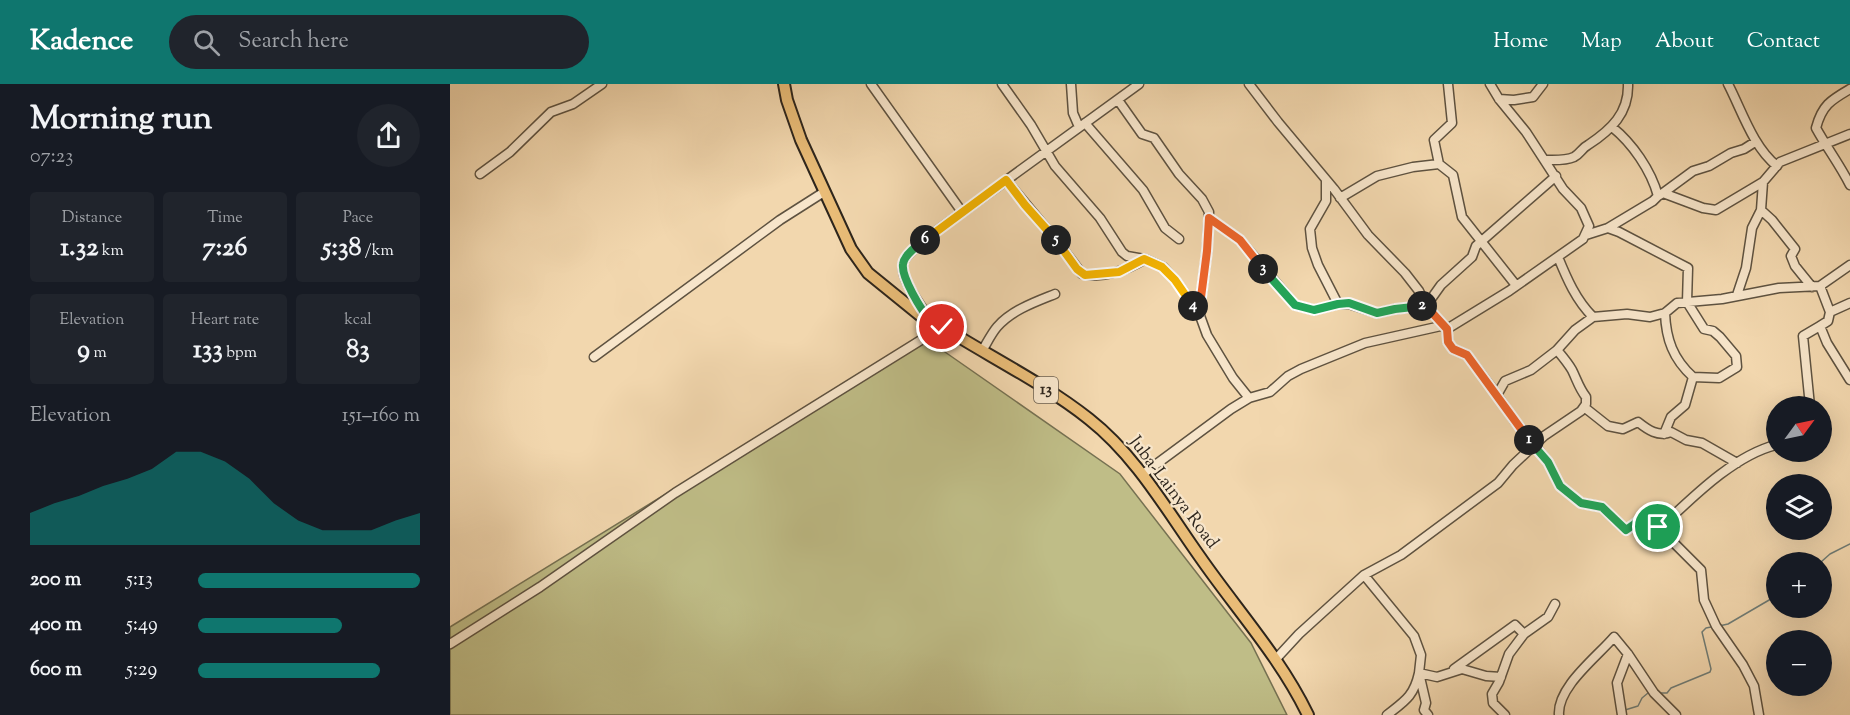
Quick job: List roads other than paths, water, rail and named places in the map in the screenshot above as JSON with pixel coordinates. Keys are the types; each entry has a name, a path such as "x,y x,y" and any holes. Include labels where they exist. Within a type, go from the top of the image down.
{"main road":[{"name":"Juba-Lainya Road","path":"784,84 794,122 824,192 846,239 864,269 921,316 982,351 1089,419 1108,435 1143,474 1200,558 1244,615 1275,660 1308,715"}],"street":[{"path":"480,174 510,152 551,112 573,104 602,84"},
{"path":"871,84 962,212"},
{"path":"1002,84 1031,125 1046,153 1100,218 1122,252 1162,267 1175,280 1199,313 1207,335 1233,378 1249,398"},
{"path":"1071,84 1073,113 1132,175 1165,228 1179,239"},
{"path":"930,320 907,281 902,265 905,258 920,243 1139,84"},
{"path":"1249,84 1368,235 1419,291 1426,306 1444,328 1448,342 1453,349 1467,355 1548,462 1560,486 1581,503 1602,507 1626,530 1643,518 1657,520 1658,527 1701,570 1704,600 1716,626 1743,665 1754,687 1759,715"},
{"path":"1448,84 1452,123 1434,140 1439,164 1453,175 1462,217 1515,285"},
{"path":"1143,474 1231,409 1249,398 1270,392 1300,369 1365,343 1444,328 1515,285 1583,239 1589,226 1581,208 1568,194 1490,84"},
{"path":"1499,99 1514,100 1533,97 1543,84"},
{"path":"1545,160 1571,159 1612,127 1626,104 1628,84"},
{"path":"1728,84 1755,142 1768,159 1777,166"},
{"path":"1850,89 1828,102 1819,116 1816,128 1842,167 1850,185"},
{"path":"1118,100 1142,134 1154,138 1179,174 1202,199 1209,212 1207,251 1199,313"},
{"path":"1612,127 1622,135 1642,162 1660,194 1702,208 1716,210 1762,182 1780,162 1850,134"},
{"path":"1586,235 1608,228 1653,201 1693,171 1709,166 1755,142"},
{"path":"1340,198 1377,176 1439,164"},
{"path":"1209,218 1240,240 1295,305 1314,310 1349,303 1377,313 1426,306 1441,285 1472,257 1473,250 1481,241 1556,176"},
{"path":"1006,180 1082,274 1119,272 1144,259"},
{"path":"1326,181 1326,201 1310,229 1312,248 1318,265 1338,304"},
{"path":"1737,295 1746,268 1752,228 1761,210 1762,182"},
{"path":"594,357 780,220 824,192"},
{"path":"1761,210 1796,249 1791,256 1795,266 1816,286 1830,312 1827,321 1803,336 1809,396"},
{"path":"1608,228 1688,268 1687,302 1704,329 1720,337 1736,356 1737,367 1719,378 1693,377 1681,366 1672,350 1666,332 1665,313"},
{"path":"1558,257 1572,290 1593,318"},
{"path":"1497,395 1505,381 1531,370 1557,350 1575,330 1593,318 1628,314 1650,317 1665,313 1677,303 1722,299 1779,288 1816,286 1850,264"},
{"path":"982,351 995,330 1006,319 1031,303 1055,294"},
{"path":"1830,312 1850,303"},
{"path":"1820,326 1832,352 1850,380"},
{"path":"450,644 540,587 704,475 942,327"},
{"path":"1275,660 1299,634 1364,574 1401,555 1498,483 1513,465 1544,436 1584,407 1586,397 1579,389 1569,366 1557,350"},
{"path":"1664,434 1671,417 1685,405 1693,377"},
{"path":"1584,407 1608,426 1623,429 1638,422 1649,431 1664,434 1671,432 1686,440 1702,443 1737,463"},
{"path":"1658,527 1718,477 1737,463 1766,447"},
{"path":"1364,574 1414,636 1420,655 1419,673 1412,695 1387,715"},
{"path":"1505,715 1493,703 1491,695 1501,677 1509,654 1524,634 1548,617 1555,603"},
{"path":"1446,674 1515,625 1524,634"},
{"path":"1559,715 1560,700 1580,672 1600,654 1614,637 1654,693 1676,715"},
{"path":"1622,715 1617,683 1628,654"},
{"path":"1419,673 1437,677 1462,669 1486,676 1501,677"},
{"path":"1419,673 1425,694 1424,710 1428,715"}],"waterway":[{"path":"1832,553 1850,544"},
{"path":"1719,626 1728,624 1766,602"},
{"path":"1659,693 1667,693 1671,688 1710,672 1702,632 1711,627"},
{"path":"1625,710 1638,706 1648,693"}]}
